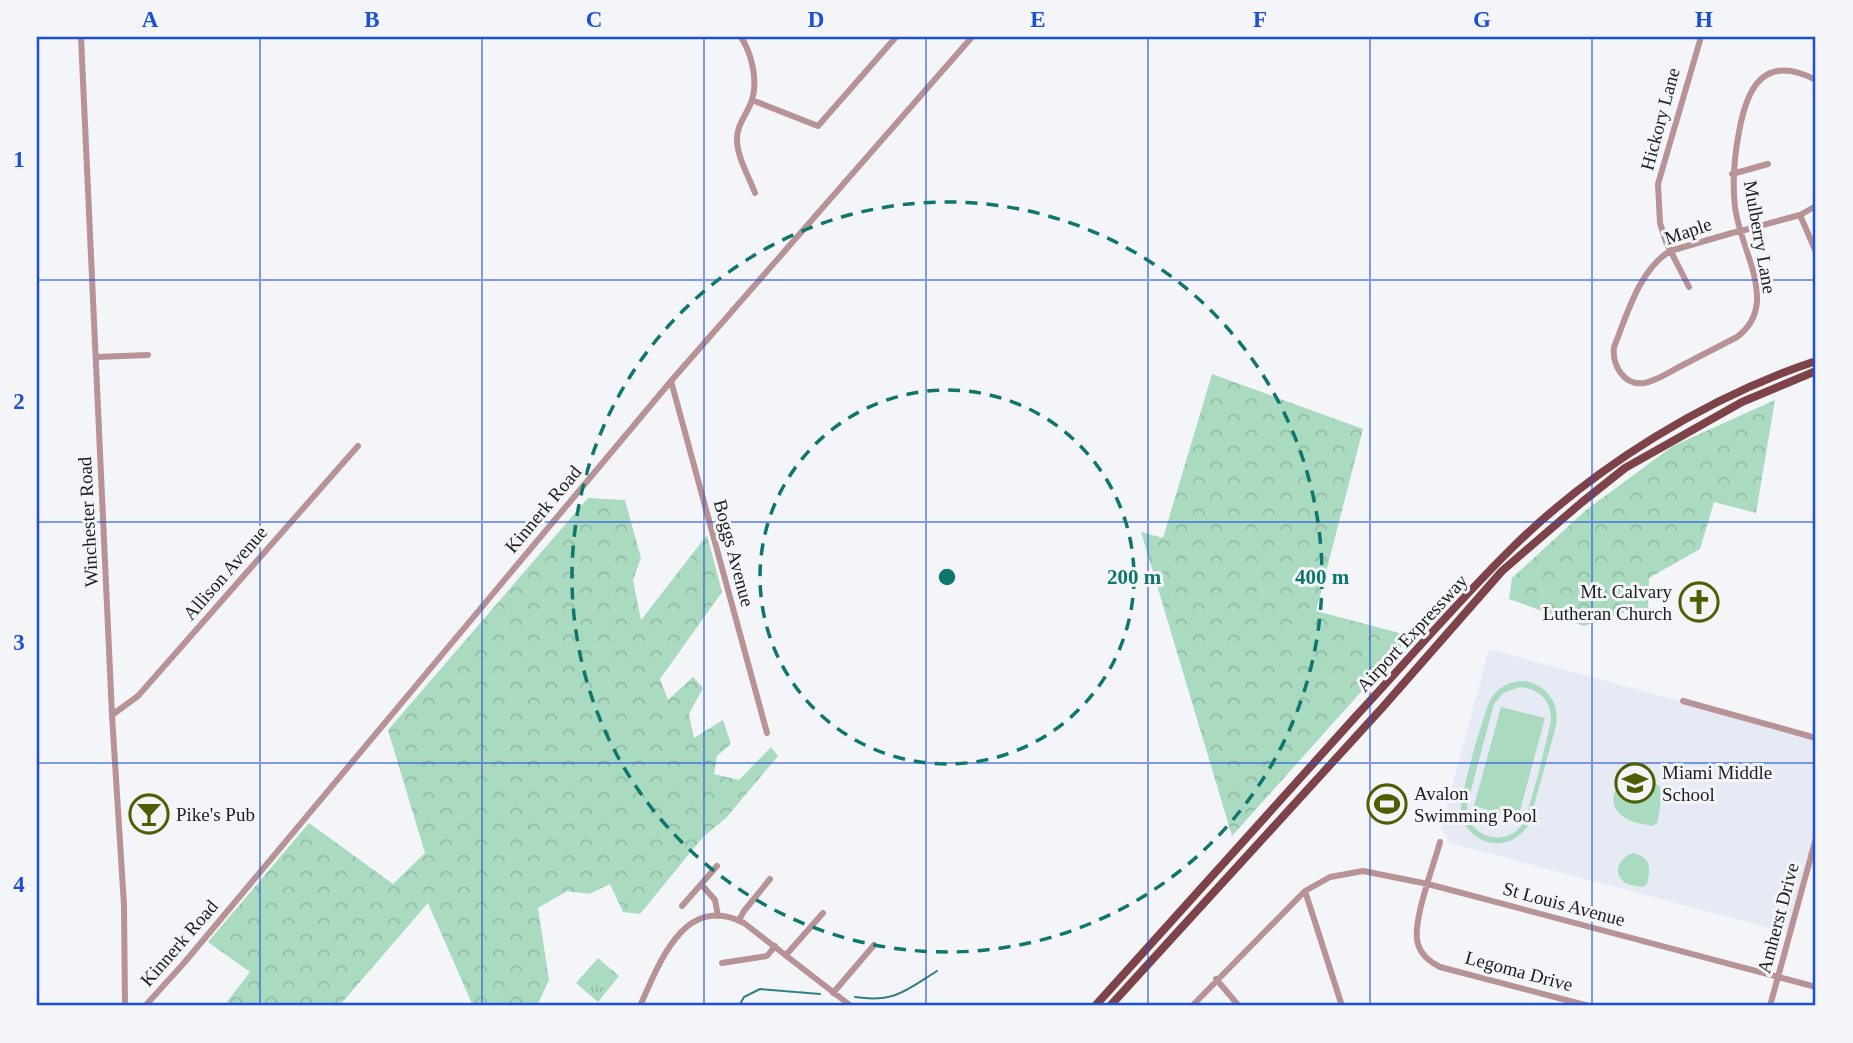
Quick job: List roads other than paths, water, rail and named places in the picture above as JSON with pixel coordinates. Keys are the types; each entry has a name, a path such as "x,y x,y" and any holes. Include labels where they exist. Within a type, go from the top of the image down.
{"main road":[{"name":"Airport Expressway","path":"1095,1006 1512,548 1567,499 1618,462 1706,407 1816,361"},
{"name":"Airport Expressway","path":"1110,1006 1502,571 1625,468 1742,402 1816,371"}],"street":[{"name":"Winchester Road","path":"81,37 124,905 125,1006"},
{"path":"741,37 752,68 752,100 740,123 737,142 738,153 755,193"},
{"path":"752,100 818,126 896,37"},
{"name":"Kinnerk Road","path":"145,1006 671,381 972,37"},
{"name":"Hickory Lane","path":"1689,287 1670,251 1660,223 1658,184 1700,37"},
{"name":"Mulberry Lane","path":"1627,379 1637,383 1655,379 1737,337 1748,328 1756,313 1756,285 1735,210 1732,174 1743,109 1752,88 1774,71 1796,72 1816,80"},
{"path":"1732,174 1768,164"},
{"name":"Maple","path":"1627,379 1614,363 1614,347 1647,274 1655,263 1670,251 1800,215 1816,206"},
{"path":"1800,215 1816,252"},
{"path":"97,357 148,355"},
{"name":"Boggs Avenue","path":"671,381 767,733"},
{"name":"Allison Avenue","path":"113,715 138,696 358,446"},
{"path":"1683,701 1816,738"},
{"name":"Amherst Drive","path":"1770,1006 1816,838"},
{"path":"1428,884 1440,842"},
{"path":"682,906 717,866"},
{"name":"St Louis Avenue","path":"1192,1006 1305,891 1330,877 1363,870 1428,884 1816,987"},
{"path":"739,920 771,879"},
{"path":"701,884 715,900 721,916"},
{"name":"Legoma Drive","path":"1428,884 1417,926 1417,943 1425,956 1440,967 1589,1006"},
{"path":"1305,891 1342,1006"},
{"path":"786,955 823,913"},
{"path":"640,1006 664,954 675,938 695,921 721,916 739,920 851,1006"},
{"path":"834,993 874,945"},
{"path":"722,962 766,956 775,946"},
{"path":"1216,979 1239,1006"}],"water":[{"name":"Avalon Swimming Pool","path":"1390,786 1399,789 1391,818 1383,815 1385,806 1371,802 1374,791 1388,795"}],"waterway":[{"path":"855,997 890,997 907,990 937,971"},
{"path":"739,1006 744,997 760,989 820,994"}],"place":[{"name":"Mt. Calvary Lutheran Church","path":"1699,602"},
{"name":"Miami Middle School","path":"1635,783"},
{"name":"Avalon Swimming Pool","path":"1387,804"},
{"name":"Pike's Pub","path":"149,814"}]}
